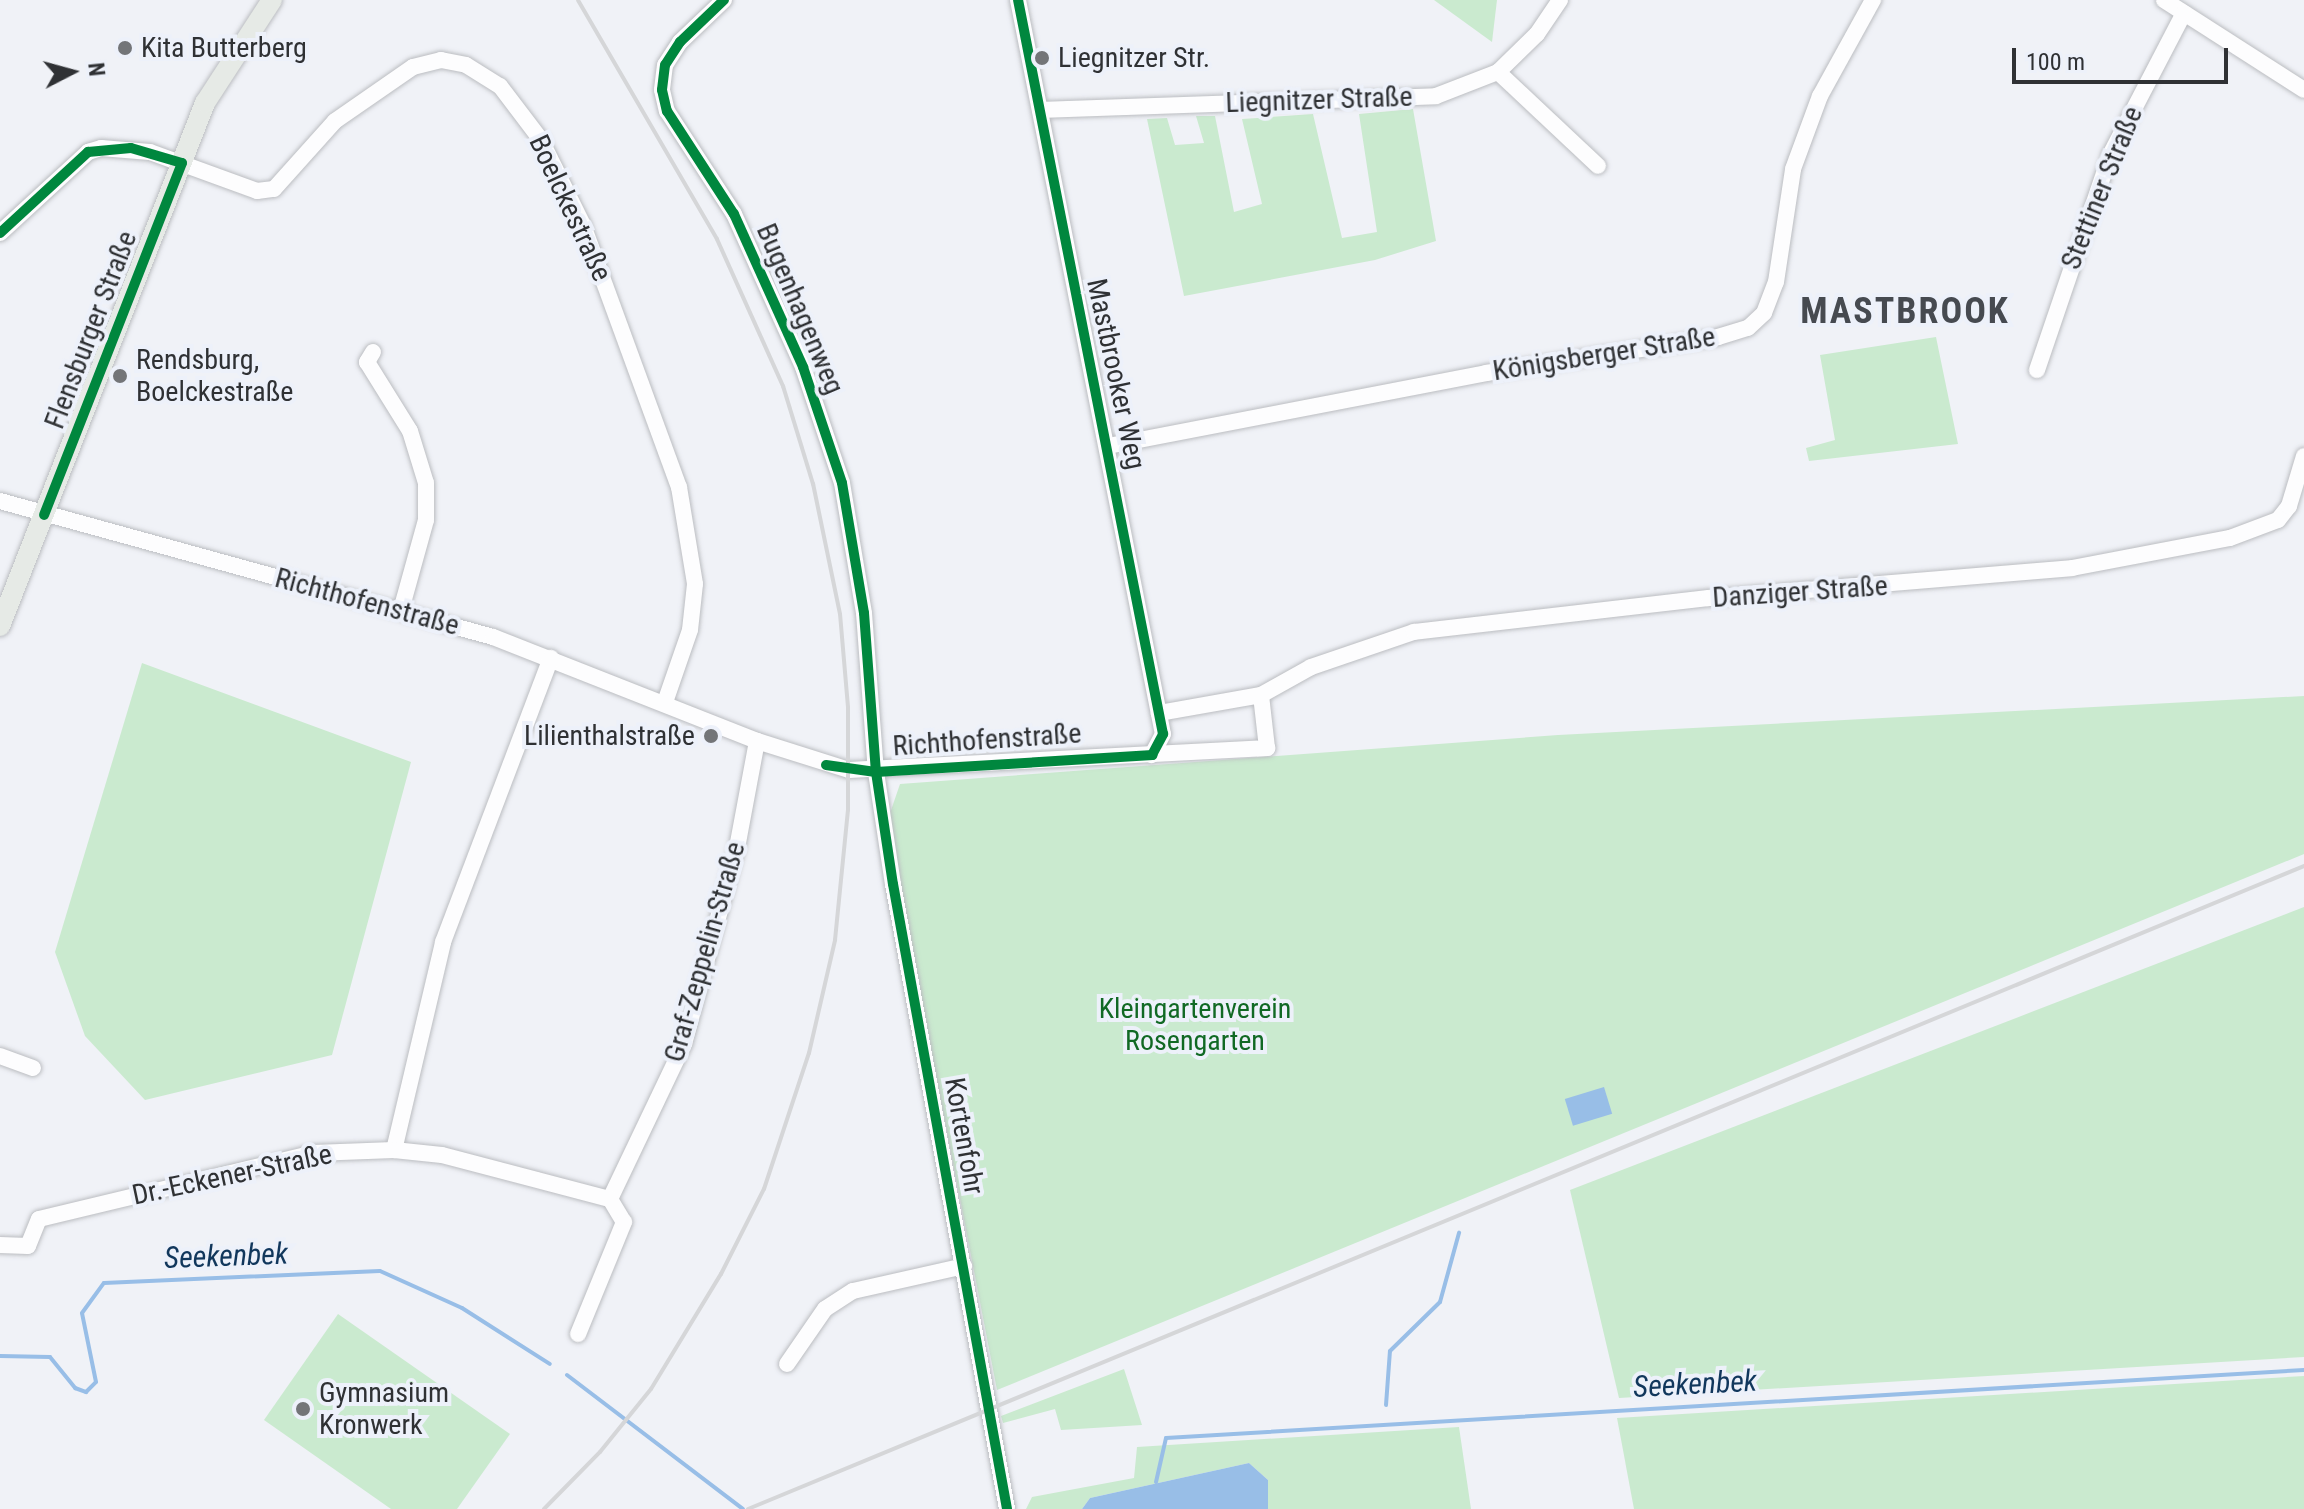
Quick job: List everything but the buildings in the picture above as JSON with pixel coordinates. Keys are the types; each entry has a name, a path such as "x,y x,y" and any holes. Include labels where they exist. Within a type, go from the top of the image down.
{"main road":[{"name":"Flensburger Straße","path":"0,626 218,77 272,0"}],"street":[{"name":"Bugenhagenweg","path":"724,0 680,42 665,65 662,90 667,111 734,214 803,367 842,483 864,613 876,772"},
{"name":"Mastbrooker Weg","path":"1018,0 1163,734 1152,755"},
{"name":"Liegnitzer Straße","path":"1040,110 1436,96 1498,72 1537,34 1560,0"},
{"name":"Königsberger Straße","path":"1108,446 1486,373 1718,337 1748,328 1764,313 1776,282 1789,184 1814,110 1873,0"},
{"path":"2164,0 2304,90"},
{"name":"Stettiner Straße","path":"2037,370 2110,155 2184,13"},
{"name":"Boelckestraße","path":"0,233 88,152 131,148 257,191 274,189 335,121 363,98 413,67 441,60 482,73 520,106 583,225 679,487 695,584 690,630 665,702"},
{"path":"1498,72 1598,166"},
{"path":"373,352 367,362 410,431 426,483 426,520 401,610"},
{"name":"Danziger Straße","path":"1159,713 1261,695 1311,667 1414,632 1709,598 2072,568 2230,538 2278,520 2289,506 2304,456"},
{"path":"0,501 44,515"},
{"name":"Richthofenstraße","path":"44,515 401,610 551,658 757,741 826,765 876,772 1152,755"},
{"path":"394,1150 443,942 551,658"},
{"path":"1152,755 1267,748 1261,695"},
{"name":"Graf-Zeppelin-Straße","path":"610,1199 684,1044 737,848 757,741"},
{"name":"Kortenfohr","path":"876,772 1007,1509"},
{"path":"0,1056 33,1068"},
{"name":"Dr.-Eckener-Straße","path":"0,1245 28,1246 39,1219 314,1153 394,1150 442,1155 610,1199"},
{"path":"578,1334 624,1222 610,1199"},
{"path":"787,1364 825,1309 853,1291 964,1266"}],"green space":[{"path":"1434,0 1497,0 1492,42"},
{"path":"1413,109 1436,241 1375,260 1184,296 1147,119 1167,118 1175,145 1204,143 1196,116 1215,116 1234,212 1262,204 1242,119 1313,114 1342,238 1377,232 1359,114"},
{"path":"1936,337 1958,444 1809,461 1806,448 1835,440 1820,355"},
{"path":"142,663 411,762 332,1055 145,1100 85,1036 55,952"},
{"name":"Kleingartenverein Rosengarten","path":"2304,696 2304,854 997,1390 887,822 900,784 1558,735"},
{"path":"2304,907 2304,1357 1619,1398 1570,1190"},
{"path":"338,1314 510,1434 457,1509 391,1509 264,1420"},
{"path":"1124,1369 1142,1425 1061,1430 1055,1409 1003,1423 1001,1416"},
{"path":"2304,1376 2304,1509 1634,1509 1617,1418"},
{"path":"1459,1427 1471,1509 1268,1509 1268,1480 1249,1463 1090,1498 1082,1509 1026,1509 1032,1497 1134,1478 1137,1447"}],"water":[{"path":"1604,1087 1612,1114 1573,1126 1565,1099"},
{"path":"1249,1463 1268,1480 1268,1509 1082,1509 1090,1498"}],"waterway":[{"path":"1386,1405 1390,1351 1440,1302 1459,1233"},
{"name":"Seekenbek","path":"0,1356 50,1357 75,1388 86,1392 96,1382 82,1313 104,1283 380,1271 462,1308 550,1364"},
{"name":"Seekenbek","path":"1156,1482 1166,1438 2304,1370"},
{"name":"Seekenbek","path":"567,1375 743,1509"}],"railway":[{"path":"544,1509 600,1452 651,1389 721,1274 764,1189 809,1053 835,940 848,810 848,707 840,614 813,484 783,386 717,239 578,0"},
{"path":"748,1509 2304,866"}],"cycle path":[{"path":"724,0 680,42 665,65 662,90 667,111 734,214 803,367 842,483 864,613 876,772 893,884 1007,1509"},
{"path":"826,765 876,772 1152,755 1163,734 1018,0"},
{"path":"0,233 88,152 131,148 182,163 44,515"}],"place":[{"name":"Kita Butterberg","path":"125,48"},
{"name":"Liegnitzer Str.","path":"1042,58"},
{"name":"Rendsburg, Boelckestraße","path":"120,376"},
{"name":"Lilienthalstraße","path":"711,736"},
{"name":"Gymnasium Kronwerk","path":"303,1409"}],"district":[{"name":"MASTBROOK","path":"1905,312"}]}
